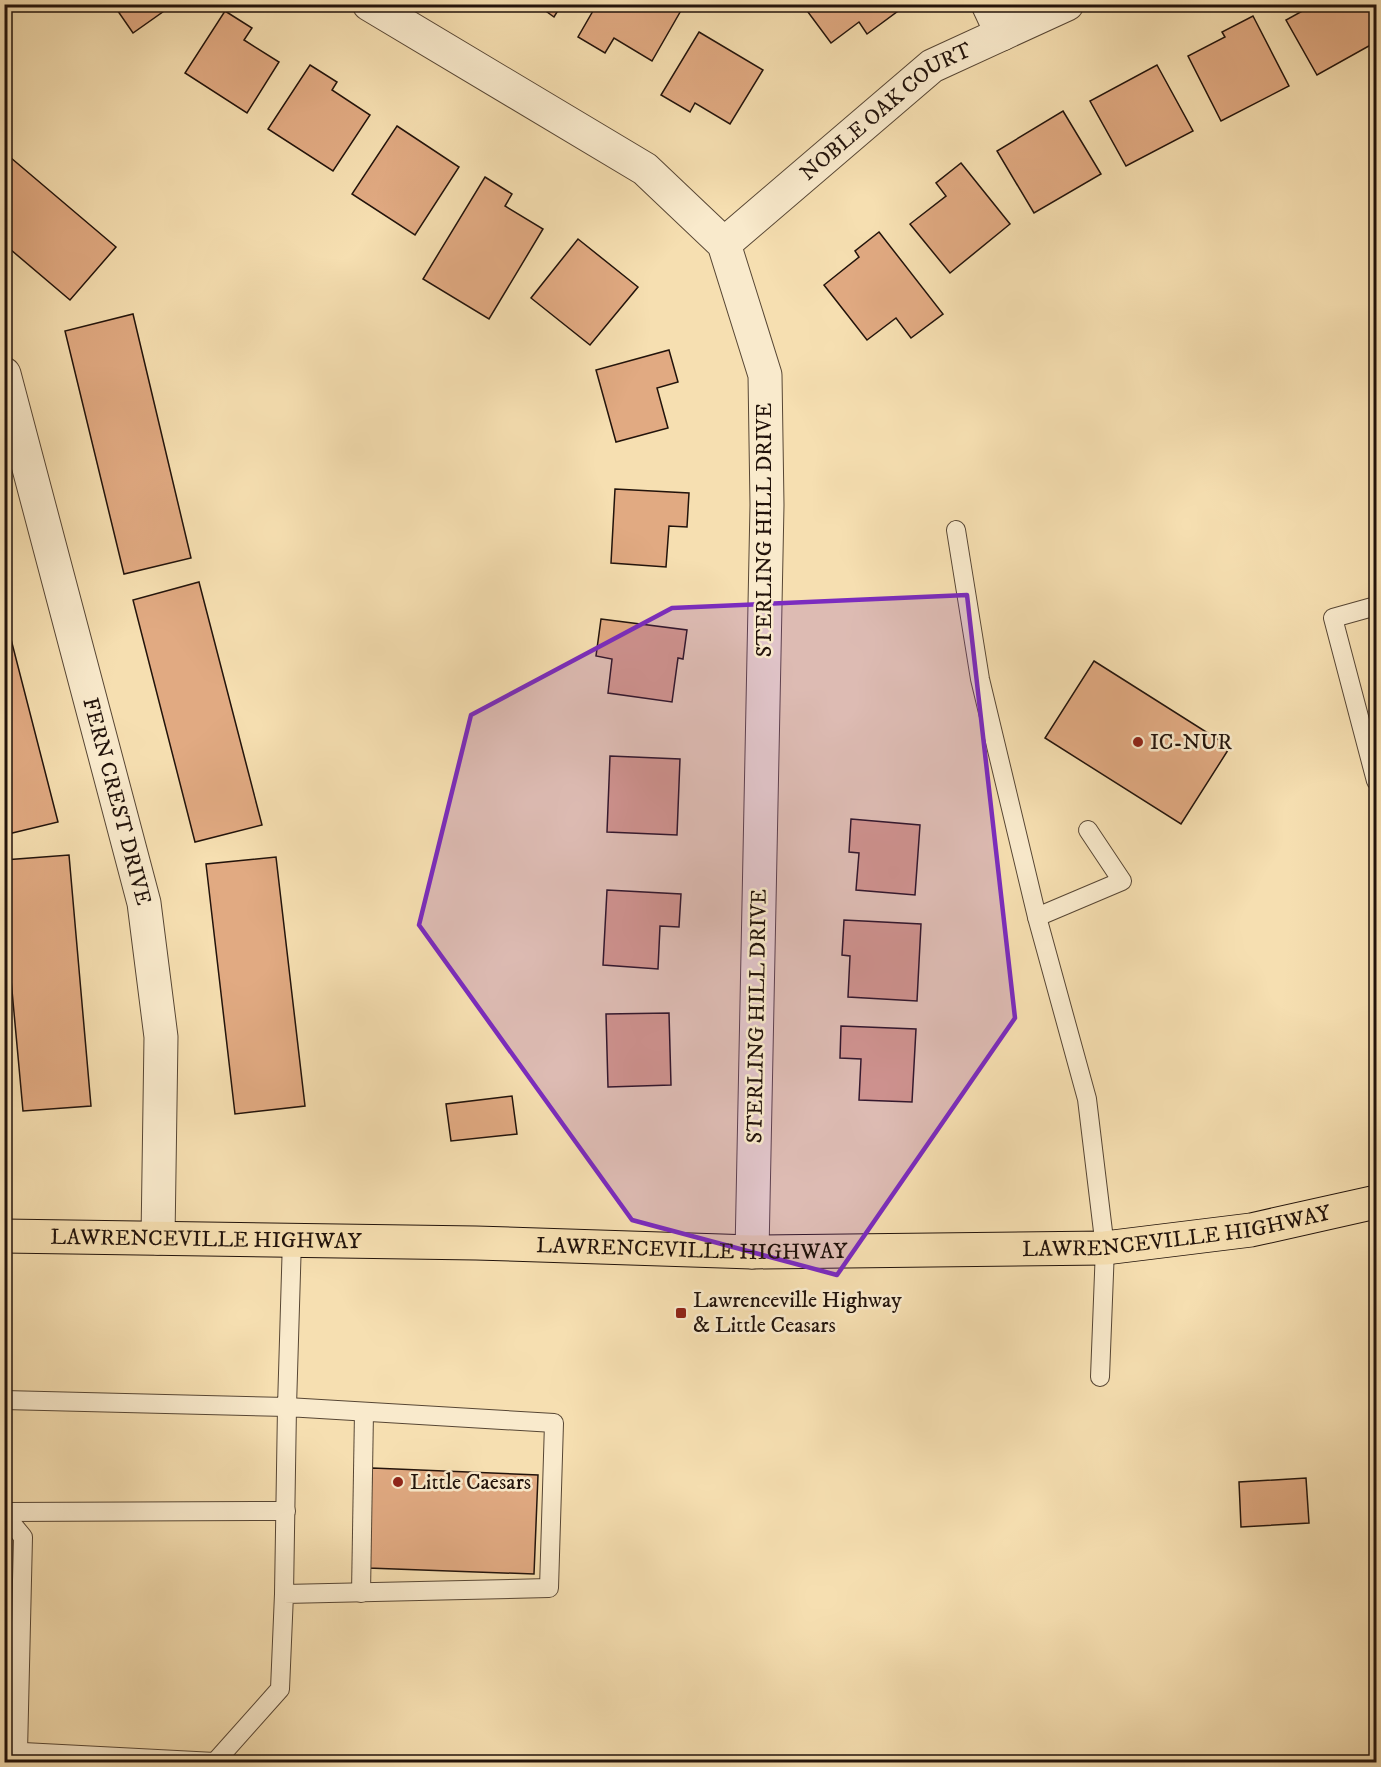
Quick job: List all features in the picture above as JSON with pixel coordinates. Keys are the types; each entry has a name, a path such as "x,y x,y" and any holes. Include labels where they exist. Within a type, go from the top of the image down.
{"main road":[{"name":"LAWRENCEVILLE HIGHWAY","path":"4,1236 292,1239 752,1252 1105,1248 1251,1230 1377,1202"}],"street":[{"name":"STERLING HILL DRIVE","path":"369,4 645,170 724,244 765,375 767,505 752,1252"},
{"path":"988,4 1002,34"},
{"name":"NOBLE OAK COURT","path":"724,244 932,66 1067,4"},
{"name":"FERN CREST DRIVE","path":"4,374 144,903 161,1037 158,1239"}],"lane":[{"path":"956,530 980,679 1037,917 1088,1099 1105,1248 1100,1377"},
{"path":"1377,606 1333,618 1377,781"},
{"path":"1037,917 1122,881 1088,830"},
{"path":"4,1513 23,1537 11,1751 215,1762 280,1689 292,1239"},
{"path":"4,1400 287,1407 554,1423 549,1588 284,1594"},
{"path":"361,1593 364,1413"},
{"path":"4,1513 286,1510"}],"highlighted area":[{"path":"967,595 1015,1018 837,1275 632,1220 419,925 471,715 672,608"}],"building":[{"path":"113,4 174,4 133,33"},
{"path":"536,4 562,4 554,17"},
{"path":"597,4 679,4 683,7 652,61 614,38 605,53 578,37"},
{"path":"802,4 893,4 898,11 867,34 859,22 831,43"},
{"path":"1315,4 1365,4 1376,24 1376,42 1317,75 1286,20"},
{"path":"225,11 252,28 244,40 279,62 247,113 185,73"},
{"path":"1253,16 1289,86 1221,121 1188,56 1225,37 1222,32"},
{"path":"699,32 763,70 730,124 695,103 690,112 661,95"},
{"path":"310,65 337,82 332,90 370,115 333,171 268,129"},
{"path":"1157,65 1193,131 1126,166 1090,101"},
{"path":"1063,111 1101,174 1034,213 997,151"},
{"path":"397,126 459,167 415,235 352,194"},
{"path":"4,152 116,247 70,300 4,244"},
{"path":"961,163 1010,224 950,273 910,224 946,196 936,183"},
{"path":"485,177 512,194 505,206 543,229 489,319 423,279"},
{"path":"879,232 943,314 911,338 896,318 867,340 824,285 859,257 855,251"},
{"path":"578,239 638,287 590,345 531,298"},
{"path":"133,314 191,558 124,574 65,331"},
{"path":"669,350 678,382 657,388 668,428 616,442 596,370"},
{"path":"615,489 689,493 687,527 669,526 666,567 611,563"},
{"path":"199,582 262,825 195,842 133,600"},
{"path":"4,612 58,822 4,835"},
{"path":"601,619 687,630 683,659 678,658 672,702 608,693 612,659 596,656"},
{"name":"IC-NUR","path":"1094,661 1230,747 1181,824 1045,738"},
{"path":"610,756 680,759 677,835 607,832"},
{"path":"851,819 920,825 915,895 856,890 859,853 849,852"},
{"path":"69,855 91,1106 23,1111 4,903 4,860"},
{"path":"276,857 305,1106 235,1114 206,864"},
{"path":"607,890 681,894 679,927 660,926 658,969 603,965"},
{"path":"844,920 921,924 917,1001 848,997 850,956 842,955"},
{"path":"669,1013 671,1085 608,1087 606,1014"},
{"path":"841,1026 916,1029 912,1102 859,1100 861,1059 840,1058"},
{"path":"512,1096 517,1134 451,1141 446,1104"},
{"path":"372,1468 538,1475 534,1574 368,1568"},
{"path":"1306,1478 1309,1523 1241,1527 1239,1482"}],"place":[{"name":"IC-NUR","path":"1138,742"},
{"name":"Lawrenceville Highway & Little Ceasars","path":"681,1313"},
{"name":"Little Caesars","path":"398,1482"}]}
